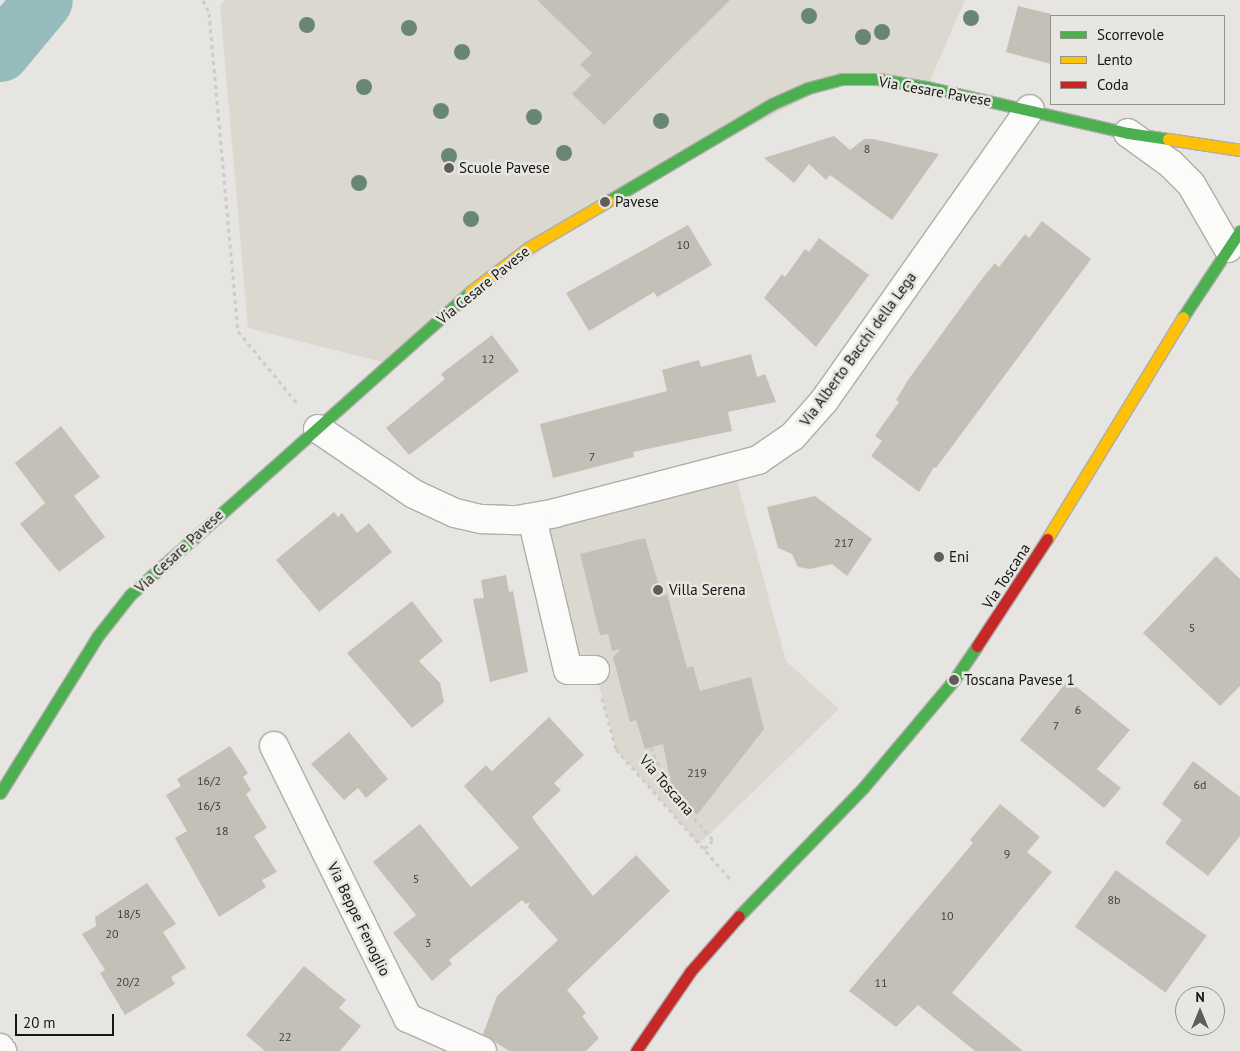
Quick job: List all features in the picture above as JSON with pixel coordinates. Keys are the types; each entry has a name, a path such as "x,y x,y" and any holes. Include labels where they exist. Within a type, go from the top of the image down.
{"street":[{"name":"Via Cesare Pavese","path":"0,793 97,636 130,595 468,293 528,248 772,104 808,88 842,79 878,79 1030,109 1128,133 1240,150"},
{"name":"Via Alberto Bacchi della Lega","path":"318,429 377,472 414,494 455,513 482,519 532,518 758,460 793,436 824,401 1030,109"},
{"name":"Via Cesare Pavese","path":"1128,133 1171,164 1191,184 1234,239"},
{"name":"Via Toscana","path":"636,1051 690,972 751,902 863,788 954,680 1060,521 1234,239"},
{"path":"532,518 568,670 595,670"},
{"name":"Via Beppe Fenoglio","path":"274,746 408,1018 482,1051"}],"path":[{"path":"203,0 208,13 238,331 318,429"},
{"name":"Via Toscana","path":"595,670 616,749 703,850 751,902"},
{"path":"651,747 668,788 713,840 703,850"}],"shaded area":[{"name":"Scuole Pavese","path":"225,0 965,0 927,87 842,79 605,202 390,364 248,328 220,5"},
{"name":"Villa Serena","path":"733,467 786,661 839,709 699,844 616,749 595,670 568,670 532,518"}],"building":[{"path":"537,0 730,0 604,125 572,94 591,75 580,65 592,53"},
{"path":"1018,6 1051,14 1050,64 1006,52"},
{"path":"834,136 850,150 864,139 873,139 939,154 892,220 830,175 826,180 809,164 794,183 764,158"},
{"path":"1042,221 1091,259 936,468 934,467 919,492 871,456 882,441 875,436 899,402 896,400 908,380 981,280 995,263 999,267 1025,234 1029,238"},
{"path":"688,225 712,265 657,297 654,292 589,331 566,293"},
{"path":"819,238 869,275 816,347 764,298 782,274 785,277 805,249 809,252"},
{"path":"492,335 519,371 409,455 386,428 445,379 441,374"},
{"path":"751,354 757,377 765,374 776,402 728,412 732,431 633,452 634,457 553,478 540,424 667,391 662,370 699,360 701,367"},
{"path":"61,426 100,477 74,496 105,537 59,572 20,524 45,503 15,463"},
{"path":"815,496 872,539 847,576 832,564 810,569 798,567 792,554 778,548 767,507"},
{"path":"334,512 338,517 342,513 357,533 369,523 392,552 319,612 276,560"},
{"path":"645,538 662,596 667,594 687,668 693,666 700,691 751,677 764,729 697,815 671,784 663,744 645,749 636,720 630,722 613,657 621,649 612,651 608,634 600,635 580,554"},
{"path":"1216,556 1240,579 1240,686 1220,706 1143,633"},
{"path":"506,575 509,592 513,591 528,672 490,682 473,599 484,598 481,580"},
{"path":"412,601 443,641 419,661 440,683 444,702 412,728 347,653"},
{"path":"1068,680 1130,730 1097,769 1121,788 1104,808 1020,740"},
{"path":"549,717 584,755 554,783 561,790 532,817 593,896 636,855 670,891 567,990 586,1013 582,1016 599,1038 586,1051 509,1051 483,1034 497,996 558,940 528,907 530,902 526,904 522,900 449,960 452,964 432,981 393,933 416,915 373,862 420,824 471,887 519,848 464,786 486,765 492,771"},
{"path":"349,732 388,779 366,798 358,788 344,800 311,764"},
{"path":"230,746 248,773 243,777 251,790 246,794 267,828 254,836 277,872 262,880 266,887 219,917 175,838 187,831 166,795 181,786 177,779"},
{"path":"1193,761 1240,797 1240,836 1208,876 1165,843 1182,820 1162,804"},
{"path":"1000,804 1040,837 1027,852 1052,872 952,993 1023,1051 975,1051 918,1005 896,1027 849,991 973,843 970,840"},
{"path":"1116,870 1207,936 1165,992 1075,927"},
{"path":"147,883 176,924 163,932 186,968 171,977 175,984 125,1015 100,973 105,970 82,934 96,926 95,917"},
{"path":"304,966 346,1000 339,1008 361,1026 340,1051 265,1051 246,1035"}],"waterway":[{"path":"0,52 43,0"}],"traffic: fast":[{"path":"608,201 772,104 808,88 842,79 878,79 927,87 1128,133 1168,139"},
{"path":"1183,317 1240,231"},
{"path":"0,793 97,637 130,595 470,292"},
{"path":"739,916 863,788 954,680 977,646"}],"traffic: slow":[{"path":"1168,139 1240,150"},
{"path":"470,292 528,248 608,201"},
{"path":"1047,539 1183,317"}],"traffic: jam":[{"path":"977,646 1047,539"},
{"path":"636,1051 690,972 739,916"}],"place":[{"name":"Scuole Pavese","path":"449,168"},
{"name":"Pavese","path":"605,202"},
{"name":"Eni","path":"939,557"},
{"name":"Villa Serena","path":"658,590"},
{"name":"Toscana Pavese 1","path":"954,680"}]}
